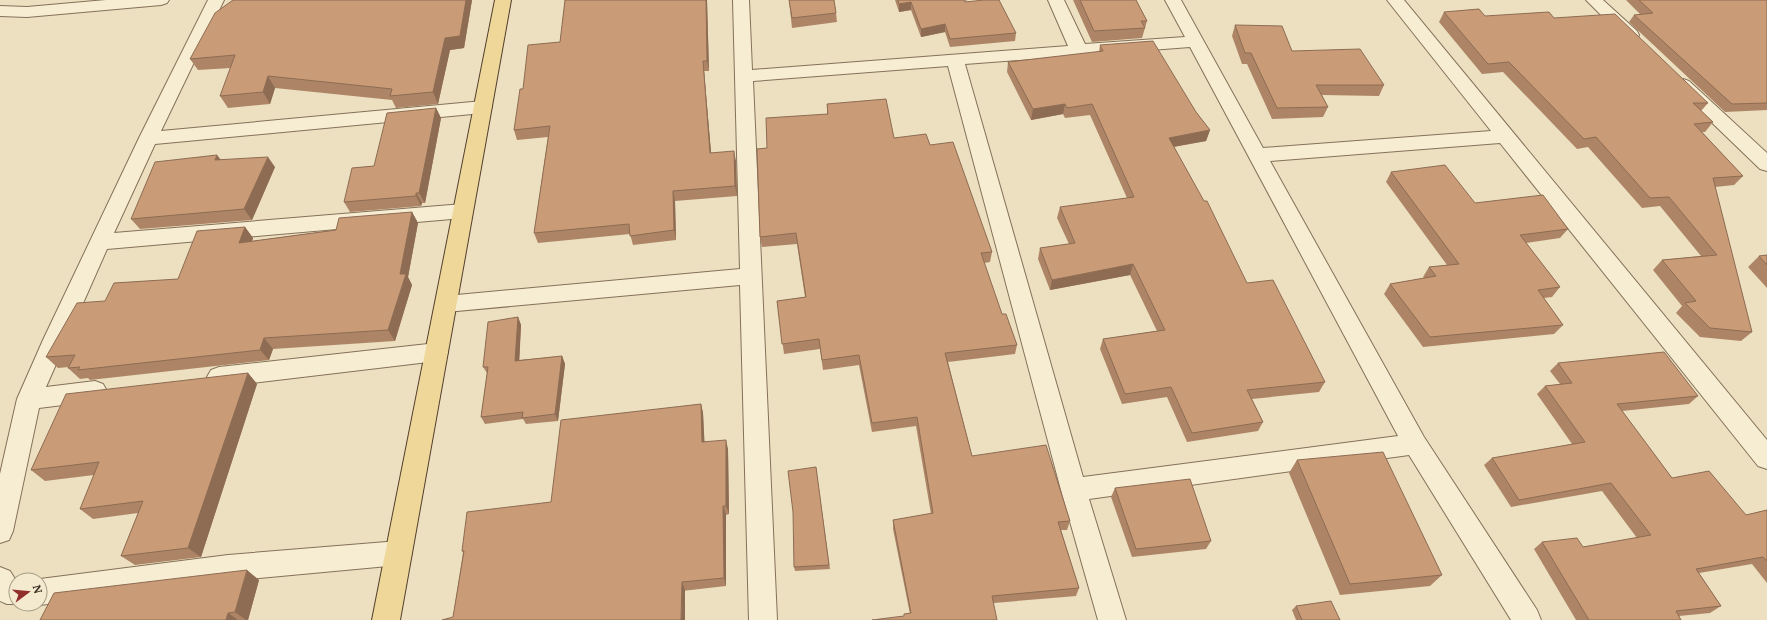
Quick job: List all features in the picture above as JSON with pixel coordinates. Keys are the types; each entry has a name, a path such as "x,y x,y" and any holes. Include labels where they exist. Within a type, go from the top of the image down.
{"main road":[{"path":"386,620 503,0"}],"street":[{"path":"0,11 27,12 161,0"},
{"path":"0,531 29,399 54,340 148,138 216,0"},
{"path":"741,0 764,620"},
{"path":"1056,0 1079,50"},
{"path":"1173,0 1415,444 1527,620"},
{"path":"1395,0 1767,458"},
{"path":"1594,0 1644,48"},
{"path":"744,76 955,61 1196,41"},
{"path":"955,61 1074,490 1112,620"},
{"path":"1672,74 1767,164"},
{"path":"148,138 483,107"},
{"path":"1258,155 1506,136"},
{"path":"100,242 464,211"},
{"path":"446,304 752,276"},
{"path":"194,380 437,352"},
{"path":"29,399 116,389"},
{"path":"1074,490 1415,444"},
{"path":"48,591 228,568 399,553"},
{"path":"0,580 8,591"}],"building":[{"path":"233,0 466,0 460,36 445,38 433,92 390,96 392,89 268,76 263,92 220,96 235,55 190,59 215,13"},
{"path":"565,0 706,0 707,61 703,61 710,153 734,151 735,186 673,191 674,230 630,236 629,224 534,233 550,126 514,130 520,89 523,89 528,45 560,42"},
{"path":"789,0 834,0 836,13 792,18"},
{"path":"898,0 964,0 965,2 999,0 1016,33 950,39 945,24 921,29 911,2 899,4"},
{"path":"1080,0 1136,0 1147,21 1141,21 1145,28 1094,31"},
{"path":"1639,0 1767,0 1767,103 1732,104 1634,15 1653,13"},
{"path":"1479,9 1485,16 1549,12 1554,18 1615,14 1708,103 1693,103 1713,122 1694,124 1743,176 1713,178 1752,332 1710,328 1685,303 1696,301 1662,260 1717,255 1669,197 1650,198 1596,137 1584,139 1509,62 1488,64 1444,12"},
{"path":"1235,25 1282,26 1292,51 1360,49 1384,85 1316,85 1328,107 1277,108 1251,53 1245,53"},
{"path":"1153,41 1196,112 1210,130 1169,138 1204,201 1207,201 1247,283 1273,280 1325,382 1247,390 1263,422 1192,433 1171,387 1125,394 1103,339 1165,330 1133,264 1052,280 1040,248 1075,243 1060,207 1134,197 1092,104 1067,108 1065,104 1033,109 1008,62 1103,51 1100,45"},
{"path":"886,99 894,138 926,134 930,145 953,142 992,252 981,253 1002,314 1006,314 1017,345 945,353 972,456 1046,445 1070,521 1058,522 1079,588 992,596 997,620 872,620 904,616 904,614 911,613 893,520 933,513 917,417 872,423 859,355 822,360 819,339 782,344 777,301 806,297 796,233 760,237 757,149 767,148 766,118 828,114 827,104"},
{"path":"436,108 419,193 416,193 416,196 344,202 352,168 374,166 387,113"},
{"path":"217,155 215,160 268,157 244,209 131,219 155,162"},
{"path":"1445,165 1475,203 1543,195 1568,229 1520,235 1560,287 1538,290 1563,325 1430,337 1390,284 1436,276 1429,267 1459,264 1391,172"},
{"path":"412,212 400,274 406,274 388,330 264,338 260,350 78,370 80,367 68,368 75,355 46,357 77,303 105,301 114,283 178,279 197,231 245,227 239,243 336,230 339,218"},
{"path":"1767,255 1767,265 1759,256"},
{"path":"518,317 515,361 562,356 555,414 522,418 523,412 481,417 488,367 483,367 488,322"},
{"path":"1664,352 1698,396 1617,404 1672,478 1709,471 1746,515 1767,510 1767,561 1763,557 1696,569 1721,606 1676,611 1681,620 1589,620 1542,542 1577,538 1583,547 1651,535 1611,483 1519,500 1492,458 1585,442 1545,386 1572,383 1558,363"},
{"path":"248,373 188,548 121,556 143,501 80,509 99,462 31,470 66,394"},
{"path":"701,404 702,442 726,440 726,506 723,506 724,578 682,582 681,620 442,620 453,617 464,551 462,551 467,512 551,502 561,420"},
{"path":"1383,452 1442,575 1350,584 1297,460"},
{"path":"816,467 829,565 794,567 793,512 788,471"},
{"path":"1190,479 1211,541 1136,549 1115,488"},
{"path":"247,570 235,612 228,613 226,620 40,620 44,612 48,612 48,605 54,593"},
{"path":"1331,601 1340,620 1302,620 1296,606"}]}
